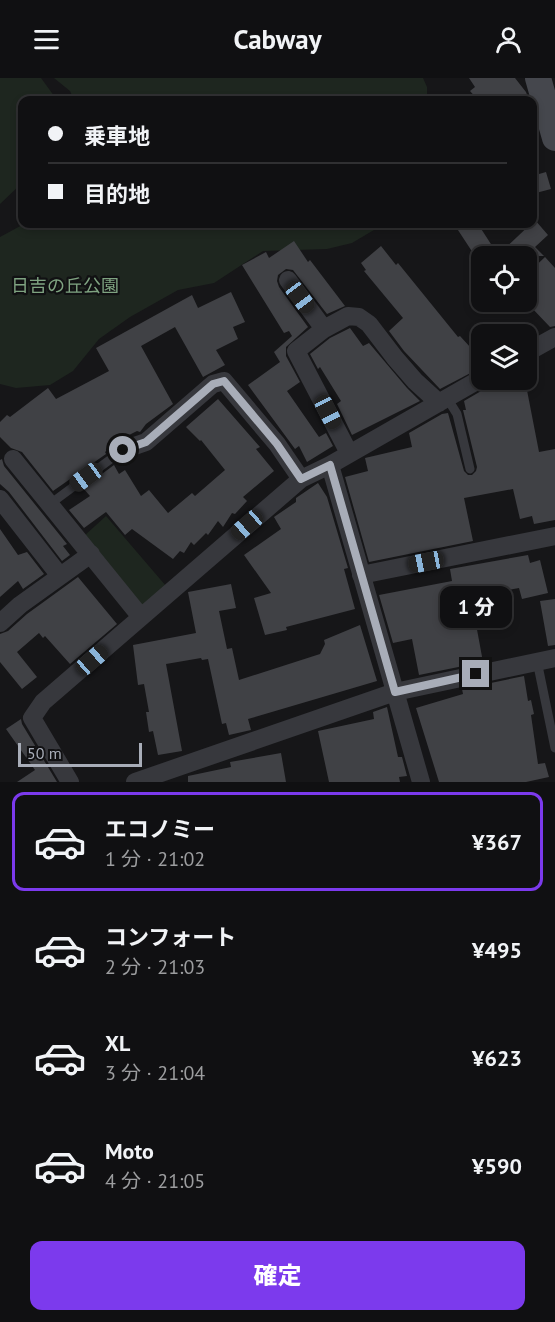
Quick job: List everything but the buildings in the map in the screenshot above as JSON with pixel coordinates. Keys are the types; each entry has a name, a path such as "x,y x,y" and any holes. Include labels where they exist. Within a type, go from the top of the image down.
{"street":[{"path":"538,78 555,138"},
{"path":"288,280 324,329"},
{"path":"350,453 296,351 324,329 348,316 359,317 369,324 408,373 443,400"},
{"path":"537,347 555,337"},
{"path":"123,450 146,442 213,384 224,381 277,444 301,479"},
{"path":"70,782 32,718 43,702 301,479 330,465 471,384"},
{"path":"13,459 141,617"},
{"path":"330,465 421,782"},
{"path":"0,499 60,576"},
{"path":"361,575 555,536"},
{"path":"0,623 20,604 91,554"},
{"path":"135,782 395,692 555,658"}],"lane":[{"path":"443,400 457,414 470,469"},
{"path":"50,504 123,450"},
{"path":"537,661 555,748"}],"green space":[{"path":"0,78 41,78 54,96 18,96 18,187 0,204"},
{"path":"54,78 423,78 427,87 427,96 72,96 70,91"},
{"name":"日吉の丘公園","path":"18,227 377,228 352,243 327,249 263,251 214,283 178,290 130,317 99,339 73,371 50,385 16,388 0,384 0,237"},
{"path":"106,516 166,586 140,608 84,536"}],"route":[{"path":"123,450 146,442 213,384 224,381 277,444 301,479 330,465 395,692 476,674"}]}
